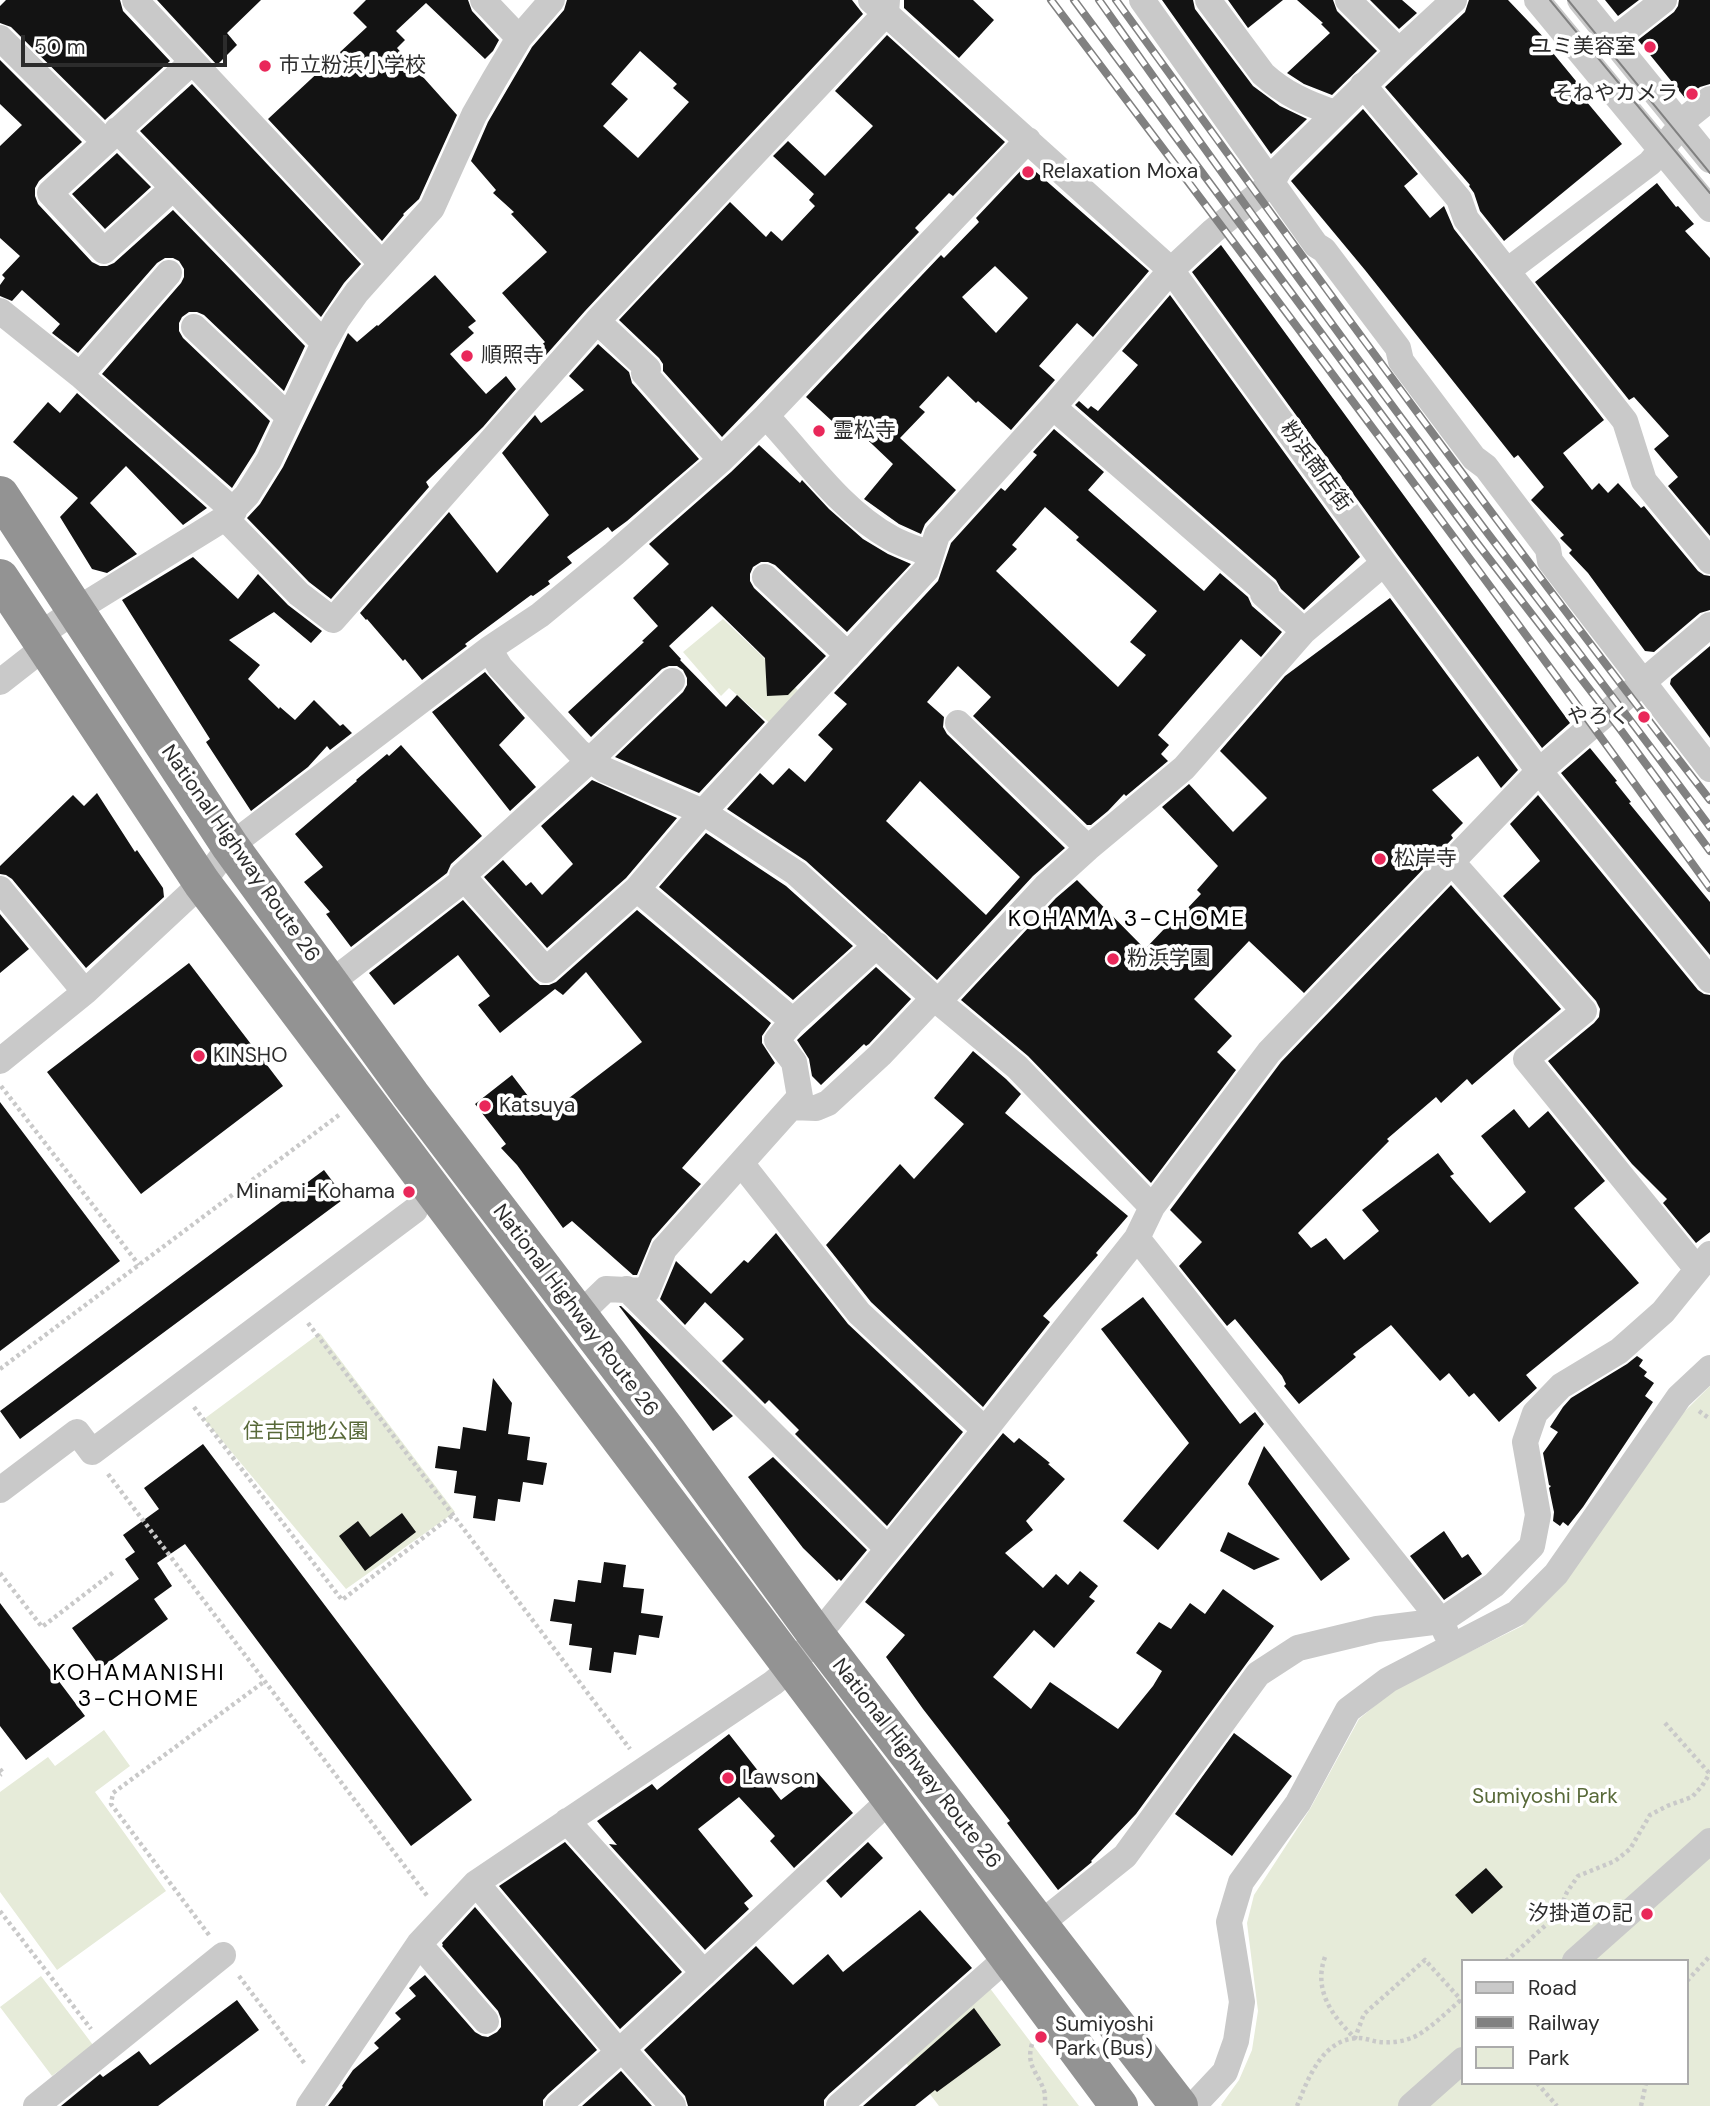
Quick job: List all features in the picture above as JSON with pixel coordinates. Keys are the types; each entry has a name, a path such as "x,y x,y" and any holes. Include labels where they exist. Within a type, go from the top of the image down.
{"highway":[{"name":"National Highway Route 26","path":"0,495 230,846 411,1095 668,1432 817,1636 1179,2106"},
{"name":"National Highway Route 26","path":"0,579 202,883 1119,2106"}],"street":[{"path":"135,0 382,264"},
{"path":"483,0 519,38"},
{"path":"0,682 32,657 43,642 76,610 229,514 247,495 269,460 324,344 357,292 432,208 474,115 519,38 552,0"},
{"path":"1142,0 1315,245 1324,250 1398,348 1401,361 1474,458 1486,467 1548,549 1550,561 1710,769"},
{"path":"1208,0 1273,83 1299,99 1335,113"},
{"path":"1348,0 1398,51"},
{"path":"672,681 462,876 546,970 637,889 703,812 926,570 937,535 1053,407 1171,270 1213,231 1272,183 1280,169 1335,113 1454,0"},
{"path":"1537,0 1710,209"},
{"path":"1580,0 1710,160"},
{"path":"1612,41 1664,0"},
{"path":"0,311 80,375 229,514 299,594 333,620 882,4"},
{"name":"粉浜商店街","path":"882,4 1171,270 1539,771 1710,980"},
{"path":"0,38 173,188 324,344"},
{"path":"173,188 104,251 50,193 192,62"},
{"path":"1363,85 1459,199 1466,219 1625,421 1644,481 1710,561"},
{"path":"1507,271 1650,163 1690,115 1710,99"},
{"path":"0,1061 85,992 202,883 230,846 489,649 540,615 721,460 1028,140"},
{"path":"80,375 169,272"},
{"path":"597,321 648,369 644,373 721,460"},
{"path":"194,327 289,417"},
{"path":"1053,407 1266,592 1263,594 1304,631"},
{"path":"766,416 828,485 863,518 890,537 931,554"},
{"path":"791,1107 816,1108 828,1103 936,1000 1045,887 1184,768 1304,631 1384,563"},
{"path":"765,577 848,655"},
{"path":"316,2096 419,1944 476,1883 773,1683 791,1668 1137,1238 1152,1207 1269,1052 1539,771 1710,625"},
{"path":"489,649 500,667 590,760 605,770 703,812 796,873 936,1000 1017,1067 1152,1207"},
{"path":"958,723 1088,848"},
{"path":"1040,1924 1125,1856 1258,1674 1298,1648 1377,1629 1441,1621 1494,1585 1532,1546 1538,1516 1525,1442 1535,1413 1561,1386 1619,1351 1663,1312 1704,1262 1526,1059 1584,1011 1452,862"},
{"path":"330,983 465,879"},
{"path":"637,889 793,1021"},
{"path":"0,890 85,992"},
{"path":"579,1315 607,1289 647,1291 664,1248 800,1097 794,1062 777,1040 793,1021 877,945"},
{"path":"741,1163 859,1313 985,1430"},
{"path":"0,1490 77,1432 92,1452 415,1210"},
{"path":"1137,1238 1441,1621 1453,1646"},
{"path":"627,1289 888,1549"},
{"path":"1193,2106 1225,2072 1236,2041 1242,2002 1229,1922 1241,1882 1298,1802 1348,1710 1388,1680 1517,1613 1556,1574 1679,1397 1710,1368"},
{"path":"558,2106 891,1799"},
{"path":"567,1821 704,1973"},
{"path":"1577,1959 1710,1841"},
{"path":"476,1883 612,2044 622,2049 673,2106"},
{"path":"419,1944 486,2021"},
{"path":"36,2106 223,1955"},
{"path":"839,2106 1008,1957"},
{"path":"1411,2106 1462,2061"}],"path":[{"path":"0,1085 139,1265"},
{"path":"0,1369 343,1112"},
{"path":"292,1302 645,1769"},
{"path":"178,1387 342,1600 453,1515"},
{"path":"92,1452 443,1917"},
{"path":"0,1573 42,1627 115,1571"},
{"path":"265,1681 113,1793 111,1804 223,1955 316,2096"},
{"path":"1508,1959 1558,1914 1567,1892 1578,1876 1615,1861 1630,1849 1650,1815 1692,1797 1702,1786 1710,1773 1665,1723"},
{"path":"0,1769 3,1773 0,1775"},
{"path":"0,1911 106,2049"},
{"path":"1689,1979 1710,1956"},
{"path":"1325,1957 1321,1970 1323,1996 1337,2020 1355,2038"},
{"path":"1355,2038 1364,2014 1425,1960 1462,1999"},
{"path":"1297,2106 1310,2072 1324,2055 1339,2044 1355,2038 1399,2042 1415,2037 1462,2001"},
{"path":"1035,2037 1030,2047 1031,2067 1045,2093 1045,2106"},
{"path":"1539,2085 1557,2106"},
{"path":"1641,2106 1646,2085"}],"green space":[{"path":"723,619 801,693 773,726 729,688 721,696 683,652"},
{"name":"住吉団地公園","path":"320,1333 455,1512 346,1589 204,1419"},
{"name":"Sumiyoshi Park","path":"1710,1386 1710,2106 1222,2106 1239,2080 1252,2050 1258,2011 1247,1923 1254,1895 1310,1809 1359,1719 1395,1689 1522,1626 1565,1583 1679,1417"},
{"path":"104,1730 130,1766 95,1792 166,1891 57,1970 0,1892 0,1792 48,1757 55,1766"},
{"path":"41,1976 93,2045 52,2076 0,2007"},
{"path":"989,1987 1079,2106 939,2106 903,2059"}],"building":[{"path":"6,0 120,0 123,11 170,61 105,120 11,27 0,23 0,6"},
{"path":"157,0 261,0 227,33 237,45 217,65"},
{"path":"366,0 468,0 472,11 499,40 485,59 426,3 396,31 405,40 397,48 457,115 419,199 382,241 268,119 367,27 353,13"},
{"path":"567,0 852,0 863,14 546,355 538,348 545,342 502,293 547,252 511,214 514,212 493,193 496,190 471,161 488,122 532,47 564,10","holes":["640,51 677,84 673,88 689,102 638,158 603,126 628,99 611,84"]},
{"path":"904,0 973,0 994,20 959,58 904,8"},
{"path":"1162,0 1193,0 1195,9 1253,86 1280,106 1307,119 1271,154"},
{"path":"1228,0 1283,0 1248,28"},
{"path":"1297,0 1333,0 1337,11 1377,51 1332,95 1304,84 1287,73 1330,33 1321,24 1323,23"},
{"path":"1370,0 1402,0 1417,13 1399,29"},
{"path":"1469,0 1508,0 1550,44 1548,47 1585,92 1581,95 1622,144 1504,241 1480,211 1470,185 1385,87 1465,12"},
{"path":"1605,0 1639,0 1618,16"},
{"path":"1679,0 1710,0 1710,84 1700,87 1685,98 1638,40 1674,12"},
{"path":"887,35 1005,142 953,196 949,193 915,228 919,232 722,437 663,371 659,358 619,320 730,202 766,237 771,231 782,241 815,206 809,200 814,194 773,156 788,141 825,176 873,126 835,91"},
{"path":"0,60 82,142 39,181 35,196 38,204 92,262 100,266 114,263 173,210 305,346 284,391 204,315 189,312 182,317 179,331 183,338 270,421 255,452 232,488 102,374 181,283 184,269 179,261 165,258 157,263 78,353 52,333 60,324 22,290 12,301 0,296 0,285 5,278 2,275 20,256 0,238 0,146 22,125 0,104"},
{"path":"192,84 361,264 344,283 321,317 140,131"},
{"path":"1363,109 1418,174 1404,186 1430,218 1444,206 1454,229 1604,420 1563,453 1592,490 1599,483 1608,493 1618,483 1641,508 1644,506 1698,571 1710,576 1710,610 1700,613 1654,652 1645,651 1588,573 1569,553 1572,550 1560,538 1564,535 1531,500 1544,487 1518,455 1514,458 1291,181"},
{"path":"117,153 151,187 105,229 72,194"},
{"path":"1027,164 1149,271 1093,337 1077,323 1039,366 1055,380 1011,430 978,401 976,403 948,376 919,407 925,412 900,438 956,490 925,524 921,534 899,524 864,499 893,464 853,426 846,434 806,397 941,255 944,258 979,222 976,218","holes":["995,266 1028,298 996,333 962,297"]},
{"path":"1657,183 1694,224 1685,231 1710,258 1710,536 1668,486 1678,477 1654,449 1669,436 1634,397 1629,400 1535,282"},
{"path":"1221,245 1570,723 1542,748 1192,272"},
{"path":"435,275 476,321 468,327 474,333 450,354 486,394 506,376 516,389 483,427 426,482 429,487 331,599 309,582 247,518 260,504 283,467 348,333 357,342"},
{"path":"1170,295 1360,557 1304,610 1281,589 1276,580 1075,405 1079,401 1088,409 1091,406 1098,411 1138,365 1122,351"},
{"path":"598,344 629,372 632,383 699,459 627,521 612,532 608,527 567,557 572,563 548,581 550,584 465,644 467,646 422,680 360,613 449,512 497,573 549,515 502,453 535,415 541,423 584,390 569,376"},
{"path":"77,393 207,508 183,525 126,466 90,503 137,554 107,573 92,569 60,517 78,498 13,442 48,402 60,413"},
{"path":"1054,429 1104,472 1088,490 1204,591 1220,573 1282,632 1261,657 1241,639 1158,735 1169,745 1161,754 1168,761 1126,796 1124,794 1091,825 1087,825 973,716 991,697 958,666 927,702 944,717 943,727 947,734 1065,848 1033,876 937,980 806,861 727,809 760,773 773,785 789,768 805,782 833,749 818,735 847,704 834,693 938,581 951,543 1001,488 1005,491 1037,455 1033,452","holes":["1045,507 1079,537 1076,540 1157,611 1130,642 1146,655 1118,687 996,571 1017,549 1012,545","920,781 1020,877 986,915 886,821"]},
{"path":"759,445 800,483 802,480 863,539 911,564 847,632 775,565 761,562 753,567 750,581 754,588 826,656 788,695 767,696 765,658 712,606 669,646 726,707 737,695 765,722 699,793 615,757 683,692 687,678 677,666 662,669 591,737 568,712 658,626 633,598 669,564 649,544"},
{"path":"193,557 238,599 258,574 288,605 322,631 311,643 274,612 229,640 260,665 248,679 279,709 280,707 295,720 314,700 340,726 343,724 352,733 330,750 327,746 308,767 251,811 206,742 210,739 122,600"},
{"path":"1390,598 1518,770 1501,788 1478,756 1432,790 1463,823 1451,835 1453,838 1304,993 1249,941 1194,999 1232,1036 1217,1052 1236,1070 1151,1183 1028,1056 961,1000 1056,898 1077,880 1145,949 1166,927 1168,929 1201,894 1197,890 1218,866 1162,807 1189,784 1233,832 1267,798 1220,751 1285,676"},
{"path":"1710,646 1710,738 1670,684 1671,679"},
{"path":"485,672 525,718 499,745 536,787 510,811 432,712"},
{"path":"401,745 482,836 451,864 447,873 351,947 326,914 330,912 304,882 323,867 295,834 356,780"},
{"path":"1590,748 1617,781 1615,782 1631,802 1629,803 1710,902 1710,955 1561,773"},
{"path":"592,780 677,818 626,878 547,948 484,877 503,860 526,886 531,882 542,895 573,864 541,826"},
{"path":"97,793 135,852 137,850 163,888 164,897 86,968 12,879 0,874 0,866 73,795 84,806"},
{"path":"1538,795 1698,990 1710,995 1710,1232 1696,1243 1663,1203 1667,1199 1632,1164 1548,1061 1594,1023 1599,1017 1600,1009 1596,1001 1503,896 1540,861 1510,824"},
{"path":"706,833 786,886 853,946 793,1000 659,887"},
{"path":"1451,885 1561,1009 1472,1085 1467,1079 1441,1103 1436,1097 1387,1139 1389,1141 1298,1233 1311,1248 1326,1238 1344,1260 1379,1231 1362,1210 1438,1153 1454,1174 1450,1176 1490,1223 1526,1192 1481,1136 1514,1109 1529,1128 1548,1111 1605,1181 1574,1208 1639,1283 1526,1375 1537,1388 1499,1422 1474,1393 1469,1397 1449,1373 1440,1381 1391,1325 1353,1354 1356,1357 1299,1404 1284,1386 1286,1384 1282,1376 1235,1319 1227,1326 1179,1266 1202,1242 1170,1210 1281,1062"},
{"path":"463,900 540,985 556,982 637,910 771,1023 762,1036 762,1043 775,1063 682,1168 701,1184 652,1239 637,1275 633,1275 572,1221 563,1228 517,1165 501,1148 506,1144 475,1104 512,1075 541,1113 552,1103 556,1108 642,1042 586,972 563,995 555,989 500,1033 478,1005 490,996 458,955 394,1005 369,973"},
{"path":"0,914 29,949 0,973"},
{"path":"189,963 283,1086 141,1194 47,1072"},
{"path":"876,967 911,999 869,1044 864,1044 821,1085 812,1076 809,1059 797,1040"},
{"path":"973,1051 1021,1094 1005,1113 1128,1216 1096,1253 1098,1255 1043,1316 1050,1322 983,1407 871,1302 826,1245 900,1164 914,1179 964,1124 934,1098"},
{"path":"0,1102 120,1261 0,1351"},
{"path":"324,1170 345,1198 20,1439 0,1411"},
{"path":"776,1233 848,1324 963,1432 887,1526 795,1434 799,1430 769,1400 765,1404 722,1361 744,1339 705,1302 685,1325 660,1299 676,1261 711,1294 744,1260 748,1263"},
{"path":"1143,1297 1240,1424 1255,1412 1264,1424 1158,1550 1123,1521 1189,1443 1101,1329"},
{"path":"621,1306 733,1416 713,1431"},
{"path":"1637,1356 1643,1360 1639,1366 1647,1372 1644,1376 1654,1383 1645,1396 1653,1402 1583,1507 1568,1526 1563,1522 1560,1526 1553,1521 1549,1488 1551,1486 1543,1453 1558,1432 1550,1427 1571,1398"},
{"path":"493,1378 512,1403 508,1434 530,1437 527,1460 547,1463 543,1485 523,1482 520,1502 498,1499 495,1521 473,1518 476,1496 454,1493 457,1471 435,1468 438,1446 460,1449 463,1427 486,1431"},
{"path":"1003,1433 1014,1443 1019,1438 1065,1479 1026,1521 1033,1530 1005,1553 1043,1588 1056,1574 1068,1585 1080,1571 1098,1586 1089,1597 1095,1601 1054,1648 1034,1630 993,1677 1031,1709 1050,1682 1118,1729 1162,1671 1136,1653 1159,1622 1171,1629 1190,1603 1205,1614 1223,1589 1274,1626 1136,1814 1092,1862 1058,1890 1007,1823 1010,1821 886,1657 905,1635 865,1602"},
{"path":"203,1444 472,1800 411,1846 185,1544 157,1563 172,1586 154,1599 168,1619 101,1668 72,1628 139,1579 125,1559 135,1552 123,1535 159,1509 144,1488"},
{"path":"1264,1446 1350,1559 1321,1581 1248,1484"},
{"path":"773,1457 867,1550 841,1581 837,1581 803,1548 748,1477"},
{"path":"402,1513 416,1532 365,1571 339,1536 358,1521 370,1537"},
{"path":"1444,1531 1462,1558 1468,1554 1482,1574 1444,1600 1410,1556"},
{"path":"1228,1532 1280,1559 1254,1570 1220,1551"},
{"path":"604,1562 626,1565 623,1587 644,1589 641,1613 663,1616 659,1638 639,1635 636,1655 614,1652 611,1673 589,1670 592,1648 569,1645 572,1624 550,1621 554,1599 575,1602 578,1580 601,1583"},
{"path":"0,1603 85,1716 26,1760 0,1726"},
{"path":"1234,1733 1292,1776 1232,1856 1175,1814"},
{"path":"729,1734 781,1800 817,1772 853,1813 794,1868 770,1841 775,1836 739,1797 698,1829 753,1896 744,1903 749,1909 705,1950 609,1844 617,1845 597,1821 652,1784 657,1790"},
{"path":"565,1842 682,1972 620,2029 499,1886"},
{"path":"868,1842 883,1858 841,1898 826,1881"},
{"path":"1486,1868 1503,1887 1472,1914 1455,1895"},
{"path":"475,1907 597,2050 548,2094 543,2100 543,2106 328,2106 353,2070 379,2048 374,2043 401,2019 395,2013 416,1996 409,1988 425,1975 475,2032 488,2037 501,2027 498,2011 442,1946"},
{"path":"920,1910 972,1968 829,2094 824,2100 824,2106 688,2106 685,2096 644,2050 756,1946 793,1985 828,1954 843,1972"},
{"path":"237,2000 259,2030 158,2106 61,2106 100,2074 103,2077 139,2051 150,2065"},
{"path":"974,2008 1001,2045 915,2106 863,2106"},
{"path":"621,2071 652,2106 582,2106"}],"tram line":[{"path":"1550,0 1710,193"},
{"path":"1568,0 1710,173"}],"railway":[{"path":"1051,0 1466,553 1710,888"},
{"path":"1074,0 1477,543 1710,851"},
{"path":"1099,0 1390,402 1710,827"},
{"path":"1116,0 1484,503 1710,800"}],"place":[{"name":"ユミ美容室","path":"1650,47"},
{"name":"市立粉浜小学校","path":"265,66"},
{"name":"そねやカメラ","path":"1692,94"},
{"name":"Relaxation Moxa","path":"1028,172"},
{"name":"順照寺","path":"467,356"},
{"name":"霊松寺","path":"819,431"},
{"name":"やろく","path":"1644,717"},
{"name":"松岸寺","path":"1380,859"},
{"name":"粉浜学園","path":"1113,959"},
{"name":"KINSHO","path":"199,1056"},
{"name":"Katsuya","path":"485,1106"},
{"name":"Minami-Kohama","path":"409,1192"},
{"name":"Lawson","path":"728,1778"},
{"name":"汐掛道の記","path":"1647,1914"},
{"name":"Sumiyoshi Park (Bus)","path":"1041,2037"}],"district":[{"name":"KOHAMA 3-CHOME","path":"1127,920"},
{"name":"KOHAMANISHI 3-CHOME","path":"139,1687"}]}
